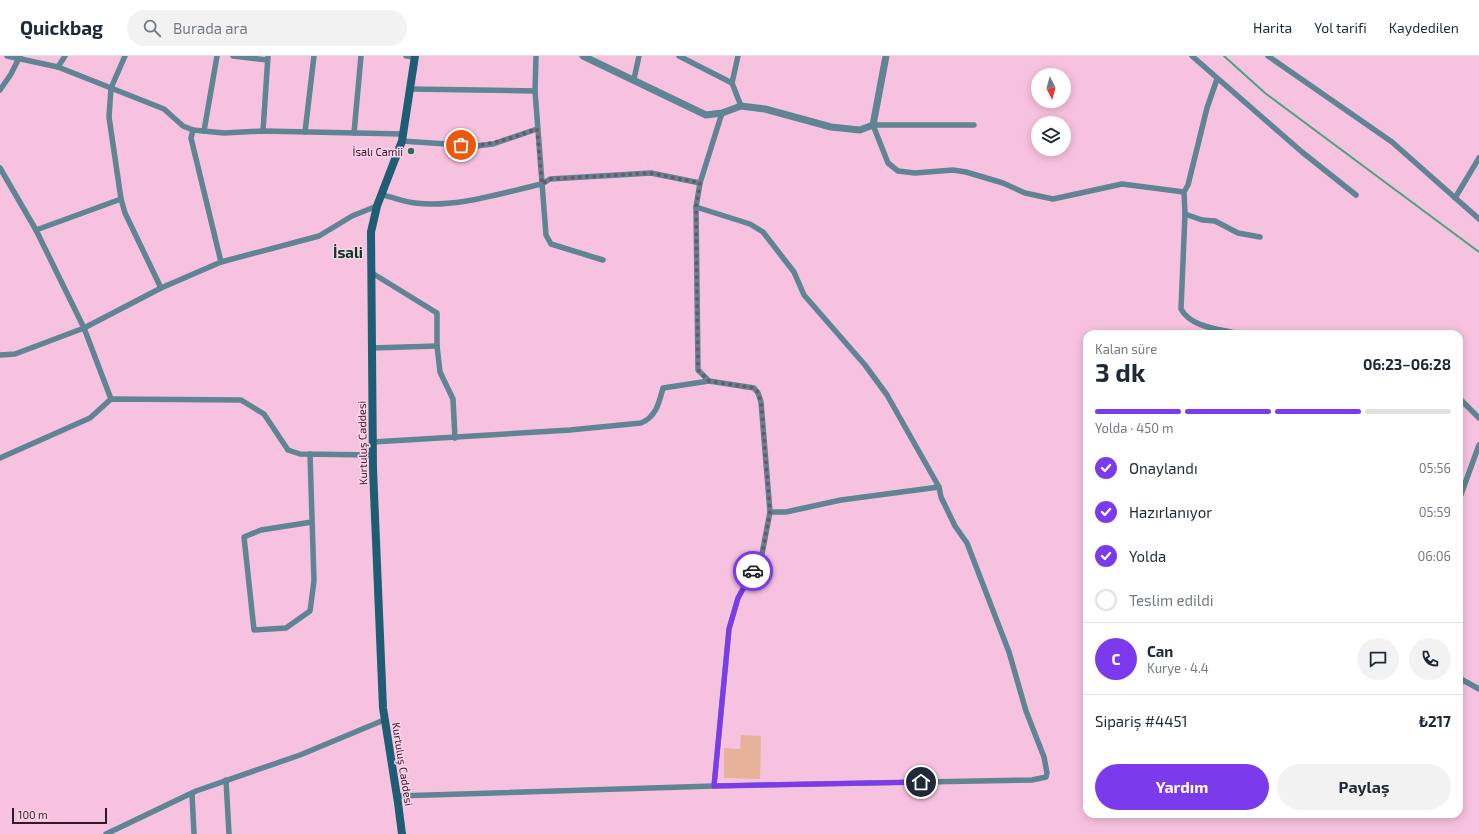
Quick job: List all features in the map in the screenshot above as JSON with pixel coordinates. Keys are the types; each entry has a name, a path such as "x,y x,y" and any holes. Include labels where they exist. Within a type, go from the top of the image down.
{"main road":[{"name":"Kurtuluş Caddesi","path":"402,834 384,720 372,442 372,232 377,206 402,138 415,56"}],"street":[{"path":"7,56 19,57 58,67 164,109 183,126 193,130 224,133 263,131 354,133 476,146 493,144 537,129"},
{"path":"58,67 65,56"},
{"path":"125,56 111,88 109,118 121,198 125,213 161,288"},
{"path":"204,131 217,56"},
{"path":"233,56 267,58 263,131"},
{"path":"305,132 314,56"},
{"path":"354,133 361,56"},
{"path":"406,56 415,56"},
{"path":"536,56 535,91 537,129 546,235 551,244 603,260"},
{"path":"583,56 634,79 706,115 722,113 741,106 765,109 831,127 860,130 873,125 974,125"},
{"path":"634,79 639,56"},
{"path":"679,56 732,83"},
{"path":"738,56 732,83 741,106"},
{"path":"886,56 873,125 888,164 898,171 915,173 953,170 966,172 1003,183 1025,193 1053,199 1122,184 1184,192"},
{"path":"1192,56 1217,79 1356,195"},
{"path":"1268,56 1392,142 1479,219"},
{"path":"0,90 19,57"},
{"path":"1217,79 1207,108 1188,184 1184,192 1186,214 1181,309 1184,315 1200,324 1224,330"},
{"path":"410,89 535,91"},
{"path":"709,381 698,370 696,207 700,183 722,113"},
{"path":"193,130 191,138 221,262"},
{"path":"1455,198 1479,158"},
{"path":"0,168 36,230 84,328 111,399"},
{"path":"382,195 415,203 441,203 476,199 542,184 550,179 651,173 700,183"},
{"path":"36,230 121,198"},
{"path":"0,355 15,354 84,328 161,288 221,262 319,236 352,216 377,206"},
{"path":"397,796 714,786 1032,780 1046,777 1047,773 1044,757 1026,711 1009,652 966,543 955,526 941,497 939,487 887,395 865,365 804,295 794,272 763,232 750,224 696,207"},
{"path":"1186,214 1202,220 1215,221 1238,233 1260,237"},
{"path":"372,273 437,313 437,346 440,372 453,399 455,438"},
{"path":"372,348 437,346"},
{"path":"372,442 455,438 641,423 648,420 653,414 663,388 709,381 754,388 758,392 761,402 770,512 762,554 738,598 729,629 714,786"},
{"path":"0,458 90,418 111,399 241,400 264,414 288,450 300,454 373,455"},
{"path":"1463,402 1479,418"},
{"path":"1463,489 1479,445"},
{"path":"310,454 314,581 310,611 286,628 254,630 244,536 261,530 312,522"},
{"path":"770,512 786,512 841,500 939,487"},
{"path":"1463,680 1479,689"},
{"path":"106,834 226,780 300,755 384,720"},
{"path":"226,780 229,834"},
{"path":"192,794 194,834"}],"shaded area":[{"path":"741,735 761,736 760,779 724,778 724,748 740,749"}],"waterway":[{"path":"1224,56 1265,93 1479,252"}],"way so far":[{"path":"461,145 476,146 493,144 537,129 542,184 550,179 651,173 700,183 696,207 698,370 709,381 754,388 758,392 761,402 770,512 762,554 753,571"}],"place":[{"name":"İsalı Camii","path":"411,151"}],"district":[{"name":"İsali","path":"348,252"}],"route":[{"path":"753,571 738,598 729,629 714,786 921,782"}]}
